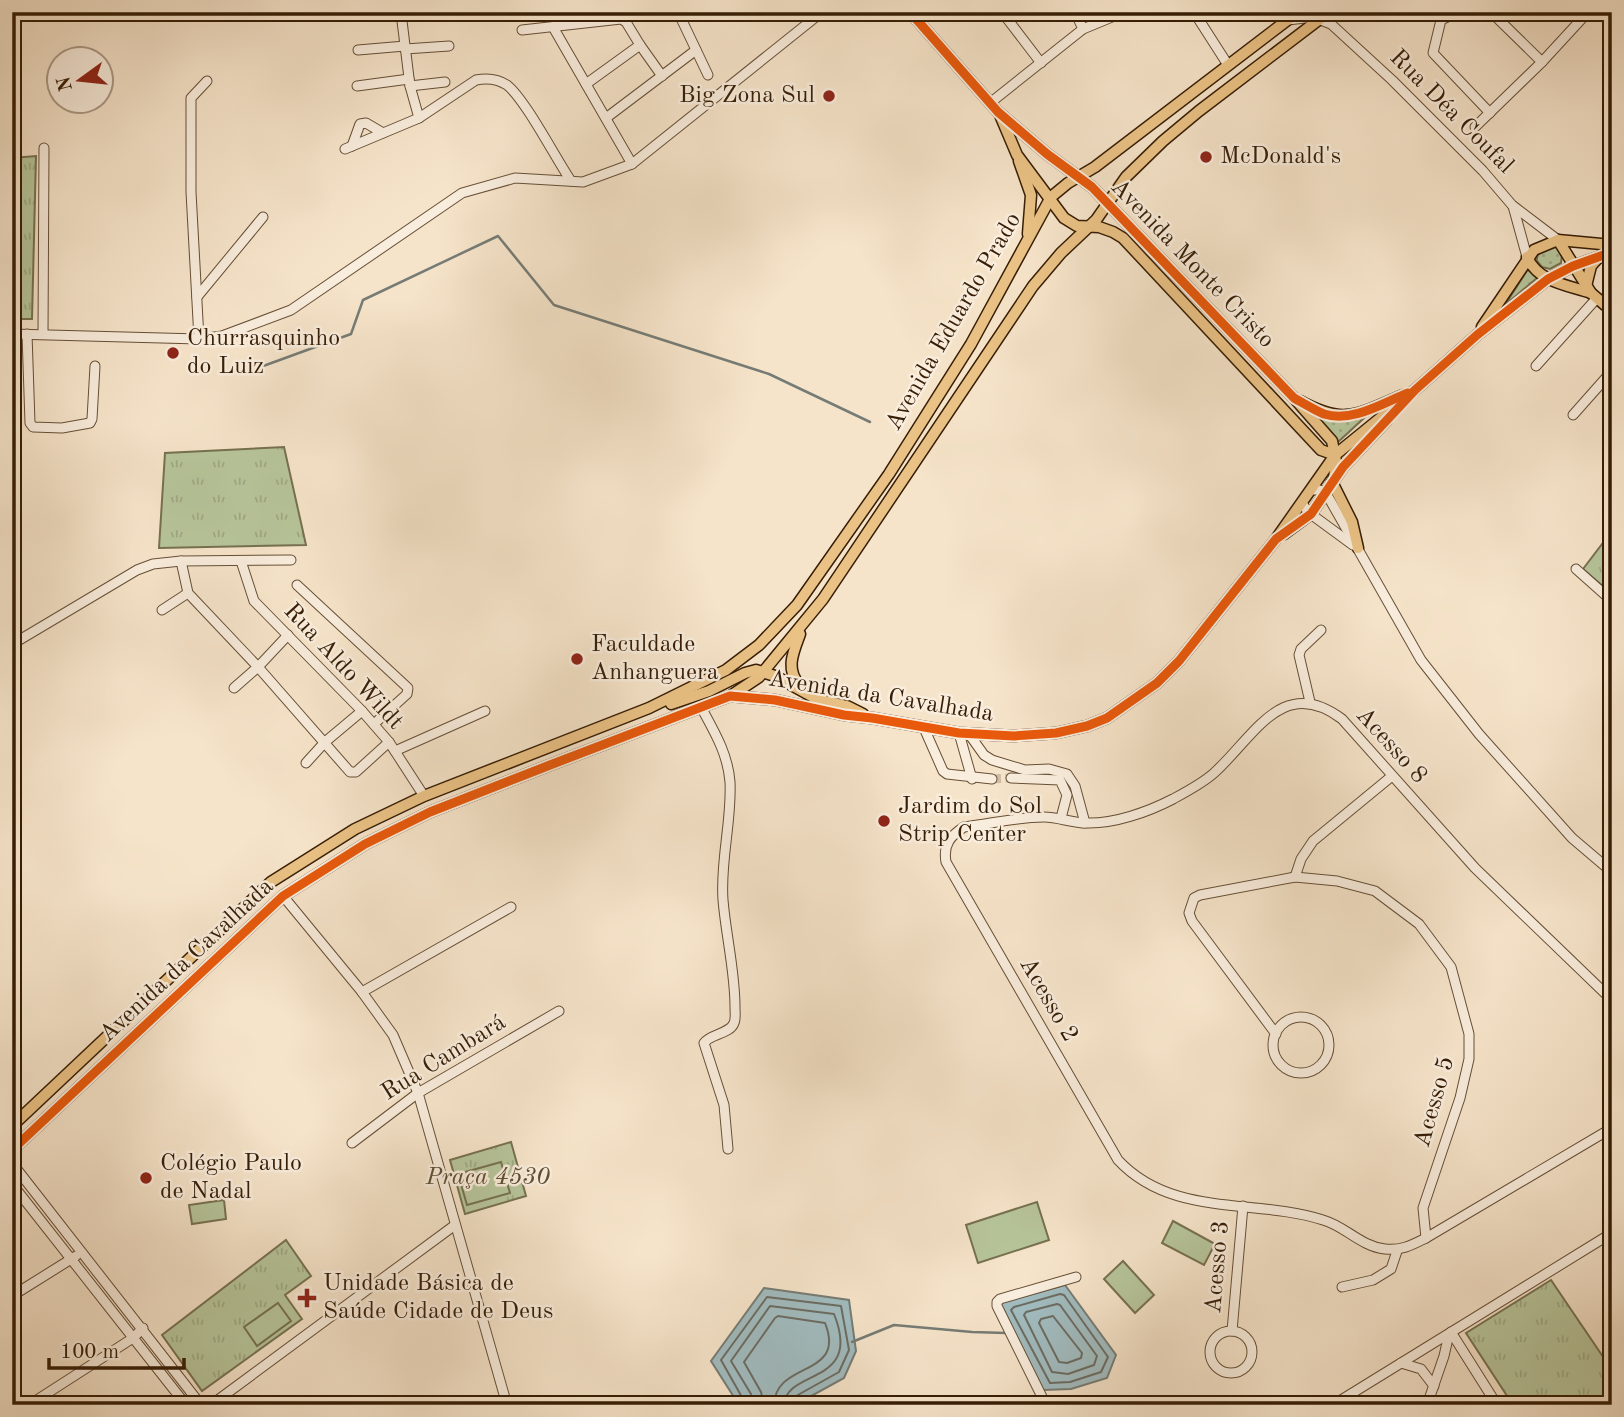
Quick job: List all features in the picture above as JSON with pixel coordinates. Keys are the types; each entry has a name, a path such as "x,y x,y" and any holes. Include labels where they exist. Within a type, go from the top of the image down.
{"main road":[{"name":"Avenida Monte Cristo","path":"910,12 994,107 1092,187 1294,398 1332,441 1335,455"},
{"name":"Avenida Eduardo Prado","path":"649,708 710,680 739,661 759,645 797,605 889,474 971,344 1051,197 1095,167 1298,12"},
{"name":"Avenida Eduardo Prado","path":"730,696 745,688 764,671 804,624 1033,286 1061,253 1096,220 1126,177 1189,119 1325,15"},
{"name":"Avenida Monte Cristo","path":"994,107 1017,155 1065,218 1077,226 1107,229 1123,238 1321,450 1335,455"},
{"path":"1017,155 1031,195 1028,236"},
{"path":"1558,240 1612,245"},
{"name":"Avenida da Cavalhada","path":"1477,335 1527,257 1544,244 1558,240"},
{"name":"Rua Déa Coufal","path":"1558,240 1591,292 1612,311"},
{"name":"Avenida da Cavalhada","path":"12,1150 283,896 365,844 430,812 730,696 775,700 844,715 964,734 1014,736 1056,733 1087,726 1134,701 1179,661 1276,539 1335,455 1548,279 1573,266 1612,252"},
{"path":"1591,292 1591,266 1600,256"},
{"name":"Rua Déa Coufal","path":"1527,257 1532,268 1548,279 1591,292"},
{"path":"1294,398 1323,413 1339,416 1359,413 1415,390"},
{"name":"Avenida da Cavalhada","path":"1276,539 1311,514 1333,481 1415,390"},
{"path":"1358,548 1352,522 1333,481 1335,455 1351,449 1382,425"},
{"path":"804,624 790,660 793,677 807,693"},
{"path":"649,708 709,691 745,673 764,671"},
{"name":"Avenida da Cavalhada","path":"764,671 817,699 846,706 872,718"},
{"name":"Avenida da Cavalhada","path":"12,1126 271,882 355,829 424,796 649,708"},
{"path":"580,753 577,747 579,742 626,717"},
{"path":"494,787 536,764 544,749"}],"street":[{"path":"678,12 708,75"},
{"path":"12,334 199,339 222,336 291,310 462,193 515,178 583,182 632,164 822,12"},
{"path":"1002,12 1041,64"},
{"path":"1075,12 1083,29"},
{"path":"994,107 1083,29 1124,12"},
{"path":"1195,12 1227,65"},
{"path":"1458,12 1441,20 1433,51 1490,113"},
{"path":"1491,12 1542,62"},
{"path":"1475,127 1542,62 1588,12"},
{"path":"1287,20 1325,15"},
{"name":"Rua Déa Coufal","path":"1325,15 1331,24 1392,80 1483,172 1512,205 1558,240"},
{"path":"522,30 621,19 626,22 662,76"},
{"path":"402,21 409,82 419,118"},
{"path":"553,27 632,164"},
{"path":"586,84 640,45"},
{"path":"358,50 449,46"},
{"path":"606,118 696,50"},
{"path":"383,133 366,123 360,124 348,147 383,133 419,118 476,80 486,78 506,84 520,100 571,181"},
{"path":"199,339 191,192 191,99 207,81"},
{"path":"357,86 445,82"},
{"path":"43,334 44,148"},
{"name":"Rua Déa Coufal","path":"1512,205 1527,257"},
{"path":"197,297 264,217"},
{"path":"1535,366 1591,292"},
{"path":"27,334 30,423 33,427 62,428 90,423 95,366"},
{"path":"1573,415 1612,371"},
{"path":"1311,490 1326,493 1422,660 1471,723 1572,838 1612,872"},
{"path":"1302,503 1311,514 1358,548"},
{"path":"16,642 137,570 153,564 181,561 291,561"},
{"path":"181,561 188,593 352,773 392,747 485,711"},
{"name":"Rua Aldo Wildt","path":"241,561 254,600 374,724 424,796"},
{"path":"1576,569 1612,601"},
{"path":"297,585 408,688 407,694 374,724"},
{"path":"162,610 188,593"},
{"path":"1011,778 1060,780 1067,795 1061,818 1085,823 1121,819 1171,800 1212,775 1264,719 1289,705 1310,702 1298,656 1301,649 1321,629"},
{"path":"234,688 288,635"},
{"name":"Acesso 8","path":"1310,702 1327,707 1342,719 1475,868 1612,1000"},
{"path":"701,707 726,758 730,782 723,900 735,989 734,1024 704,1043 724,1105 728,1149"},
{"path":"306,763 325,742 362,711"},
{"path":"924,728 943,771 972,779 992,779"},
{"path":"964,734 972,779"},
{"path":"964,734 992,760 1025,769 1049,769 1067,774 1075,786 1085,823"},
{"path":"1295,877 1301,859 1312,841 1392,776"},
{"name":"Acesso 2","path":"1061,818 1042,817 964,827 948,841 944,851 946,862 1118,1160 1132,1175 1151,1187 1199,1202 1296,1212 1328,1221 1354,1239 1381,1249 1397,1251"},
{"name":"Acesso 5","path":"1276,1034 1192,922 1190,904 1200,895 1295,877 1337,881 1375,891 1419,924 1451,967 1469,1034 1469,1059 1460,1098 1423,1208 1426,1238"},
{"path":"283,896 362,992 393,1035 418,1093 507,1405"},
{"path":"362,992 511,907"},
{"name":"Rua Cambará","path":"352,1143 418,1093 559,1011"},
{"path":"1298,1017 1317,1022 1328,1037 1327,1057 1315,1070 1307,1073 1290,1071 1282,1066 1274,1051 1276,1034 1281,1026 1298,1017"},
{"path":"1342,1287 1373,1280 1391,1269 1397,1251 1426,1238 1612,1128"},
{"path":"12,1163 201,1405"},
{"path":"12,1184 186,1405"},
{"name":"Acesso 3","path":"1232,1331 1243,1206"},
{"path":"211,1405 455,1225"},
{"path":"1333,1405 1612,1233"},
{"path":"12,1296 82,1251"},
{"path":"1046,1405 996,1302 1076,1277"},
{"path":"29,1405 133,1338 143,1328"},
{"path":"1232,1331 1245,1337 1249,1343 1251,1357 1243,1369 1230,1373 1217,1369 1210,1351 1214,1339 1232,1331"},
{"path":"1427,1405 1450,1333"},
{"path":"1450,1333 1497,1405"},
{"path":"1401,1363 1421,1369 1434,1385"}],"green space":[{"path":"36,156 32,319 12,319 12,158"},
{"path":"1556,246 1562,255 1561,263 1550,269 1542,267 1537,261 1538,254"},
{"path":"1528,269 1537,278 1505,305"},
{"path":"1316,418 1340,421 1364,418 1338,442"},
{"path":"284,447 306,545 159,548 165,453"},
{"path":"1612,531 1612,594 1583,569"},
{"name":"Praça 4530","path":"511,1142 526,1196 465,1214 450,1160"},
{"path":"501,1162 510,1193 467,1205 458,1174"},
{"path":"224,1200 226,1219 192,1224 189,1205"},
{"path":"1037,1202 1049,1240 978,1263 966,1225"},
{"path":"1173,1221 1215,1244 1204,1265 1162,1243"},
{"path":"286,1240 311,1276 285,1295 302,1319 202,1391 162,1335"},
{"path":"1123,1261 1154,1295 1135,1313 1104,1279"},
{"path":"1551,1280 1612,1370 1612,1405 1513,1405 1466,1333"},
{"path":"278,1303 291,1321 257,1346 244,1327"}],"water":[{"path":"1065,1285 1116,1355 1107,1378 1071,1389 1043,1390 1000,1303"},
{"path":"764,1288 849,1300 856,1351 844,1378 795,1405 739,1405 711,1361"}],"waterway":[{"path":"255,369 351,334 363,300 498,236 554,305 769,374 870,422"},
{"path":"852,1342 894,1325 1006,1333"}],"tunnel":[{"path":"992,779 1011,778"}],"cycle path":[{"path":"910,12 998,112 1047,154 1092,187 1294,398 1324,414 1345,416 1367,411 1408,393"},
{"path":"12,1150 283,896 365,844 430,812 730,696 775,700 844,715 959,733 1014,736 1056,733 1107,718 1157,683 1179,661 1276,539 1311,514 1343,467 1415,390 1477,335 1548,279 1573,266 1612,252"}],"place":[{"name":"Big Zona Sul","path":"829,96"},
{"name":"McDonald's","path":"1206,157"},
{"name":"Churrasquinho do Luiz","path":"173,353"},
{"name":"Faculdade Anhanguera","path":"577,659"},
{"name":"Jardim do Sol Strip Center","path":"884,821"},
{"name":"Colégio Paulo de Nadal","path":"146,1178"},
{"name":"Unidade Básica de Saúde Cidade de Deus","path":"307,1298"}]}
